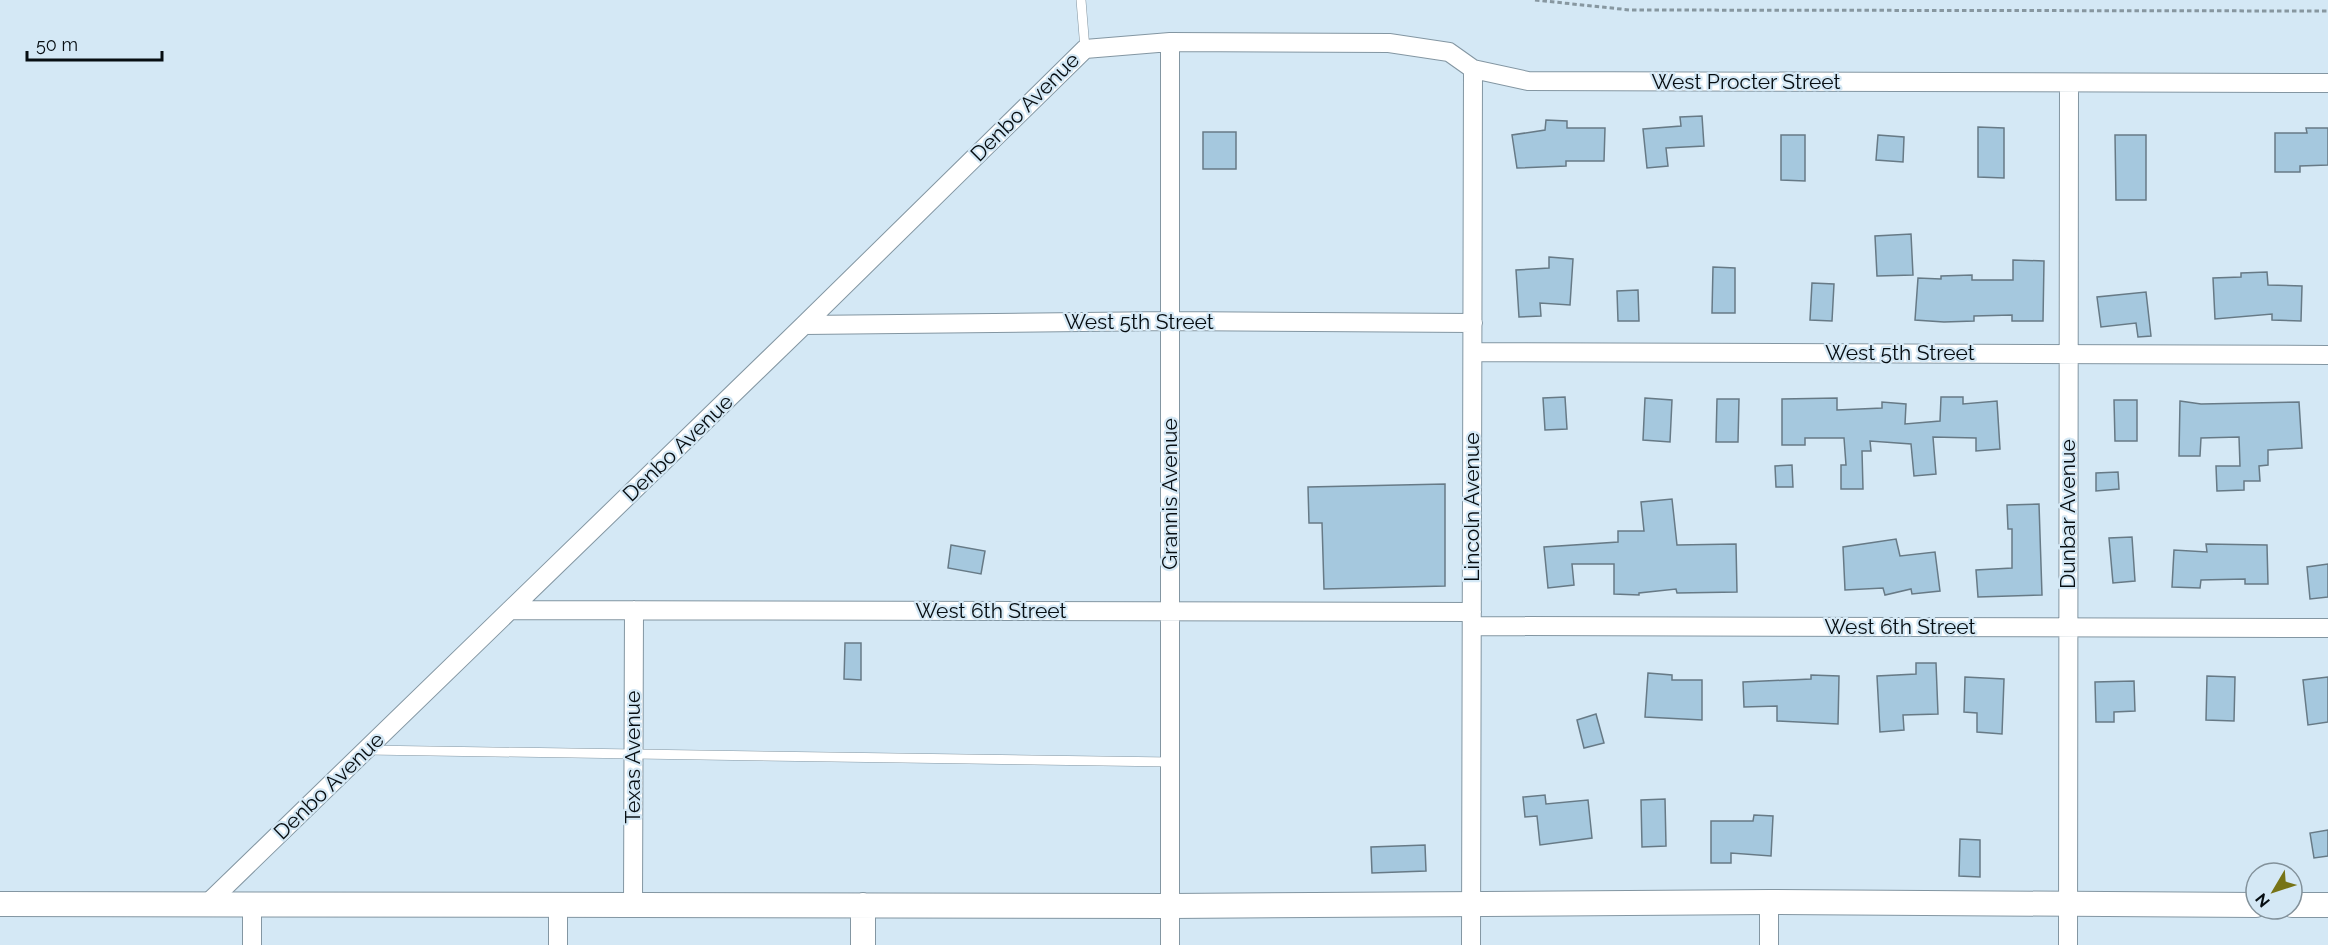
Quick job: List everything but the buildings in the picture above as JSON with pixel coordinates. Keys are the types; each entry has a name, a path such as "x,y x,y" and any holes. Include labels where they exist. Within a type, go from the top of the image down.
{"main road":[{"path":"0,904 1171,906 1769,902 2244,905"},
{"path":"863,905 863,945"},
{"path":"2304,905 2328,905"}],"street":[{"name":"Denbo Avenue","path":"207,904 804,325 1084,49 1170,42"},
{"name":"West Procter Street","path":"1170,42 1389,43 1449,52 1473,69 1528,81 2328,83"},
{"name":"Grannis Avenue","path":"1170,42 1170,945"},
{"name":"Lincoln Avenue","path":"1471,945 1473,69"},
{"name":"Dunbar Avenue","path":"2068,945 2069,83"},
{"name":"West 5th Street","path":"804,325 1170,321 1473,322"},
{"name":"West 5th Street","path":"1473,352 2328,355"},
{"name":"West 6th Street","path":"510,610 1170,612 1472,619 2328,628"},
{"name":"Texas Avenue","path":"633,904 634,610"},
{"path":"1769,902 1769,945"},
{"path":"252,904 252,945"},
{"path":"558,904 558,945"}],"lane":[{"path":"1082,0 1084,49"},
{"path":"366,750 1171,762"}],"path":[{"path":"1535,0 1630,10 2328,11"}]}
